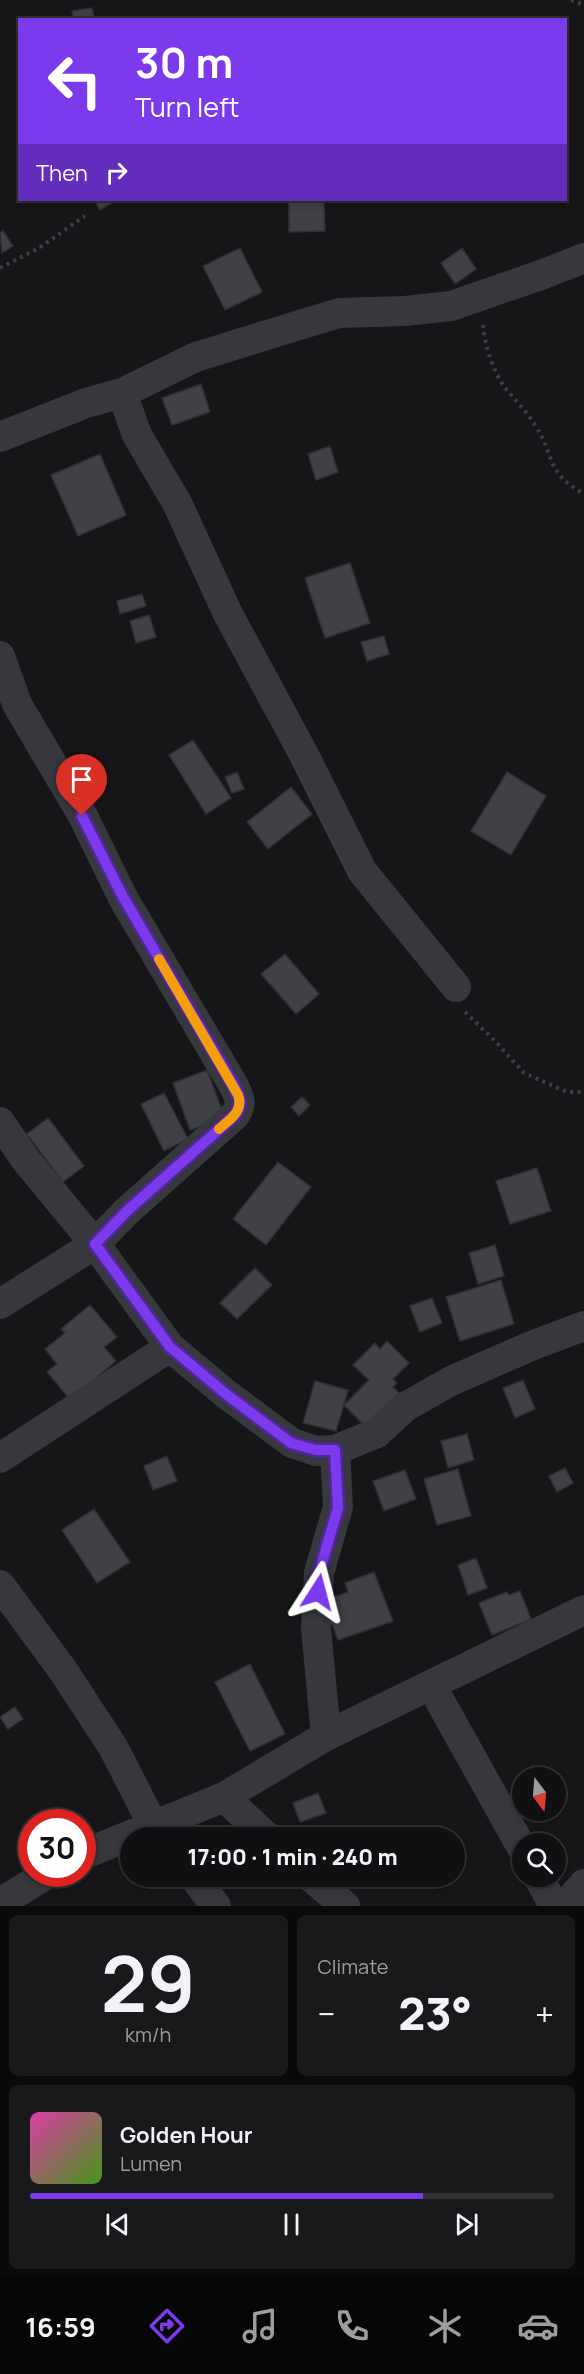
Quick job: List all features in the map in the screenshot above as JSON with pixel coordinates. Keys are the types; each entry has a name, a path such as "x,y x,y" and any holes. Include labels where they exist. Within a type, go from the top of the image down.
{"street":[{"path":"0,437 86,403 122,393 196,357 339,313 405,311 452,306 584,258"},
{"path":"122,393 137,435 177,503 228,614 303,753 362,871 456,987"},
{"path":"0,656 17,704 82,816 123,897 234,1086 241,1102 234,1116 128,1210 95,1244 0,1304"},
{"path":"0,1122 25,1159 95,1244 170,1347 226,1394 291,1443 316,1450 335,1450 377,1433 405,1407 452,1381 531,1346 584,1326"},
{"path":"0,1458 170,1347"},
{"path":"326,1736 316,1628 319,1573 338,1508 335,1450"},
{"path":"0,1585 62,1669 113,1747 155,1827"},
{"path":"167,1827 224,1797 326,1736 584,1610"},
{"path":"431,1685 514,1833"},
{"path":"224,1797 256,1827"},
{"path":"96,1851 120,1844"},
{"path":"564,1906 584,1884"},
{"path":"0,1903 26,1887"},
{"path":"201,1887 216,1906"},
{"path":"323,1887 345,1906"},
{"path":"544,1887 554,1906"}],"path":[{"path":"571,0 584,5"},
{"path":"0,268 39,248 85,216"},
{"path":"481,297 484,336 494,367 504,386 538,429 552,466 561,478 584,494"},
{"path":"456,987 466,1014 524,1073 567,1092 584,1092"}],"building":[{"path":"92,8 94,18 74,18 72,11"},
{"path":"95,201 115,201 100,210"},
{"path":"289,201 324,201 325,231 289,232"},
{"path":"3,231 13,246 2,253 0,233"},
{"path":"240,248 262,292 225,310 203,266"},
{"path":"462,248 476,269 455,284 441,263"},
{"path":"201,384 210,412 172,425 162,398"},
{"path":"330,446 338,472 316,480 308,454"},
{"path":"100,454 126,515 78,536 51,475"},
{"path":"350,563 370,623 325,638 305,578"},
{"path":"142,594 146,606 120,614 117,601"},
{"path":"149,615 156,637 136,643 130,621"},
{"path":"384,636 389,654 367,661 361,642"},
{"path":"193,740 231,798 206,814 169,755"},
{"path":"237,772 244,789 232,793 225,777"},
{"path":"507,772 546,796 511,855 471,831"},
{"path":"291,787 312,814 268,849 247,822"},
{"path":"285,954 319,994 296,1014 261,974"},
{"path":"207,1070 225,1118 190,1130 173,1083"},
{"path":"164,1093 188,1139 164,1151 141,1104"},
{"path":"302,1097 310,1105 299,1116 291,1107"},
{"path":"48,1118 84,1166 63,1182 27,1134"},
{"path":"278,1162 311,1187 266,1245 233,1219"},
{"path":"537,1168 551,1211 510,1224 496,1181"},
{"path":"495,1245 504,1276 478,1284 469,1253"},
{"path":"255,1268 272,1285 237,1319 220,1303"},
{"path":"501,1280 514,1324 460,1341 446,1297"},
{"path":"432,1298 442,1323 420,1332 410,1306"},
{"path":"90,1305 117,1337 104,1347 116,1361 70,1399 47,1372 57,1364 45,1349 65,1333 61,1329"},
{"path":"387,1341 409,1363 393,1379 397,1383 393,1387 401,1395 368,1429 344,1405 369,1380 353,1365 375,1343 380,1349"},
{"path":"523,1380 535,1409 515,1418 503,1388"},
{"path":"315,1381 348,1390 336,1431 303,1423"},
{"path":"467,1434 474,1460 448,1468 441,1441"},
{"path":"167,1456 177,1481 153,1490 144,1466"},
{"path":"565,1468 573,1483 557,1492 549,1476"},
{"path":"458,1469 471,1516 437,1525 424,1479"},
{"path":"405,1470 416,1499 384,1511 373,1481"},
{"path":"94,1509 130,1562 97,1583 62,1530"},
{"path":"476,1558 487,1588 468,1595 458,1565"},
{"path":"374,1572 393,1621 338,1640 323,1601 348,1592 345,1583"},
{"path":"520,1591 531,1619 492,1635 479,1603 507,1592 509,1595"},
{"path":"250,1664 285,1734 250,1751 215,1682"},
{"path":"15,1707 23,1719 8,1729 0,1717"},
{"path":"318,1793 326,1813 300,1822 293,1803"}],"slow traffic":[{"path":"159,959 234,1086 241,1102 239,1110 219,1129"}],"route":[{"path":"82,816 123,897 234,1086 241,1102 234,1116 180,1162 95,1244 170,1347 226,1394 291,1443 316,1450 335,1450 338,1508 319,1573 318,1592"}]}
